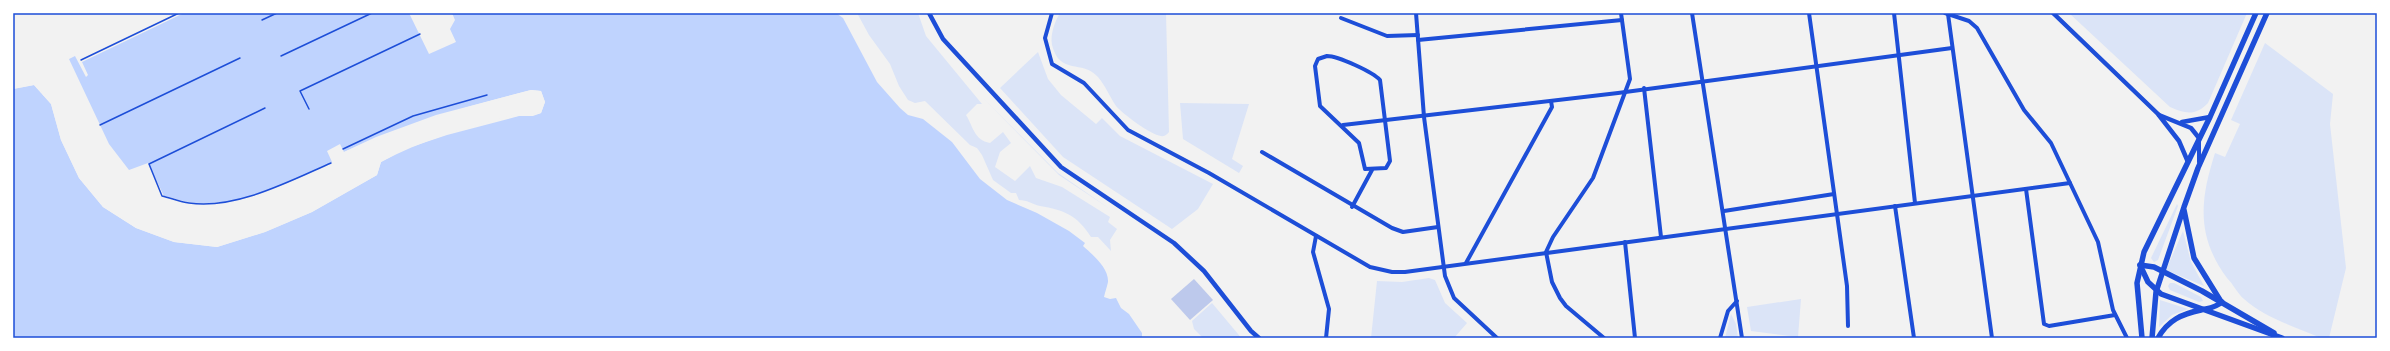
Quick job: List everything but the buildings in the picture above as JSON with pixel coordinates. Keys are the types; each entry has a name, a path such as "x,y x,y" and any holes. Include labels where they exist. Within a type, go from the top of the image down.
{"main road":[{"path":"2142,338 2137,292 2140,265 2148,243 2210,117 2256,13"},
{"path":"2152,338 2156,292 2184,207 2198,168 2268,13"},
{"path":"2184,207 2194,258 2222,302"},
{"path":"2140,265 2154,267 2162,271 2222,302 2282,338"},
{"path":"2140,265 2148,282 2156,292 2200,310 2282,338"},
{"path":"2158,338 2165,326 2175,319 2200,310 2215,307 2222,302"}],"street":[{"path":"929,13 947,43 1057,163 1074,177 1174,243 1204,271 1251,331 1259,338"},
{"path":"1052,13 1045,38 1052,64 1084,83 1124,127 1209,173 1370,267 1380,270 1404,272 2070,183"},
{"path":"1416,13 1424,117 1438,227 1448,288 1454,298 1497,338"},
{"path":"1604,338 1566,306 1560,298 1552,282 1546,252 1553,237 1593,178 1625,92 1630,70 1621,13"},
{"path":"1692,13 1724,211 1742,338"},
{"path":"1809,13 1815,66 1847,286 1848,326"},
{"path":"1894,13 1915,203"},
{"path":"2053,13 2158,114 2179,141 2188,162"},
{"path":"1992,338 1946,14 1969,21 1978,28 2024,110 2051,143 2098,242 2115,315 2127,338"},
{"path":"1341,18 1387,36 1418,34"},
{"path":"1418,40 1622,20"},
{"path":"1342,125 1424,117 1625,92 1644,88 1952,48"},
{"path":"1324,56 1335,56 1378,77 1382,84 1387,120 1390,164 1386,168 1368,170 1363,166 1359,143 1342,125 1320,106 1316,66 1318,59 1324,56"},
{"path":"1644,88 1661,237"},
{"path":"1466,263 1552,107 1551,101"},
{"path":"2158,114 2181,122 2191,128 2199,138 2200,152 2198,168"},
{"path":"2181,122 2210,117"},
{"path":"1262,152 1352,207 1398,231 1438,227"},
{"path":"1352,207 1372,170"},
{"path":"2026,189 2044,324 2049,326 2115,315"},
{"path":"1724,211 1834,194"},
{"path":"1895,206 1914,338"},
{"path":"1316,236 1313,252 1329,309 1326,338"},
{"path":"1625,242 1635,338"},
{"path":"1720,338 1728,311 1737,301"}],"path":[{"path":"81,60 179,13"},
{"path":"262,20 277,13"},
{"path":"281,56 372,13"},
{"path":"309,109 300,91 420,34"},
{"path":"100,125 240,58"},
{"path":"343,149 413,116 487,94"},
{"path":"265,108 149,164 162,196 189,203 210,203 245,197 331,163"}],"shaded area":[{"path":"857,13 918,13 926,36 982,104 977,104 966,115 977,136 980,139 990,143 1003,132 1011,143 1000,152 995,167 1015,181 1030,166 1036,178 1062,187 1110,217 1108,222 1117,229 1110,240 1111,251 1098,237 1091,237 1080,223 1069,215 1056,209 1019,200 1016,193 1011,193 993,180 982,155 977,148 970,145 925,101 915,103 908,100 899,86 890,64 869,35"},
{"path":"1060,13 1166,13 1169,132 1167,134 1164,136 1156,135 1137,124 1116,106 1101,80 1092,72 1060,61 1052,45 1052,36 1053,28"},
{"path":"2069,13 2247,13 2208,103 2195,112 2185,112 2170,107"},
{"path":"2265,43 2333,94 2330,124 2346,268 2329,338 2321,338 2281,322 2252,306 2244,299 2227,278 2217,262 2210,247 2206,232 2204,202 2206,186 2215,153 2225,157 2240,124 2231,120"},
{"path":"1038,52 1048,79 1061,95 1096,124 1102,118 1120,136 1213,184 1198,209 1172,229 1063,157 1000,88"},
{"path":"982,97 1058,173 1110,209 1059,175"},
{"path":"1180,103 1249,104 1232,159 1243,166 1239,173 1183,139"},
{"path":"2177,204 2178,206 2158,260 2154,262 2151,258"},
{"path":"2183,231 2191,262 2204,286 2166,270"},
{"path":"1429,278 1435,280 1445,303 1467,323 1454,338 1371,338 1377,281 1402,282"},
{"path":"2170,283 2174,283 2201,297 2203,301 2199,302 2170,290 2168,286"},
{"path":"1801,299 1798,337 1751,331 1747,307"},
{"path":"2160,300 2188,309 2172,315 2159,327"},
{"path":"1212,303 1241,338 1203,338 1194,329 1192,321"},
{"path":"1731,314 1736,324 1738,338 1725,338"}],"water":[{"path":"184,13 409,13 429,54 456,42 450,29 455,20 452,13 836,13 843,18 877,82 900,108 908,115 923,119 952,142 980,179 1007,200 1037,213 1069,231 1085,243 1083,246 1099,262 1108,277 1104,297 1110,299 1116,298 1121,308 1129,314 1142,333 1142,338 13,338 13,89 34,85 51,104 61,140 79,178 103,207 136,228 174,242 217,247 265,232 312,212 377,175 381,162 397,154 447,134 482,124 517,116 541,113 545,102 541,91 531,90 483,103 413,124 344,152 340,144 327,151 332,162 301,177 247,197 211,203 194,203 183,201 164,196 148,163 129,170 109,144 69,59 75,56 86,77 88,75 82,62"}],"pier":[{"path":"34,83 53,103 62,139 81,177 104,206 137,226 175,240 217,245 265,231 311,210 375,174 379,161 404,147 446,133 518,114 533,114 540,112 543,98 540,93 531,92 437,117 377,139 345,154 344,152 376,137 436,115 531,90 541,91 545,102 541,113 533,116 519,116 447,135 405,149 381,162 377,175 312,212 265,232 217,247 174,242 136,228 103,207 79,178 61,140 51,104 34,85 13,89 13,87"}]}
